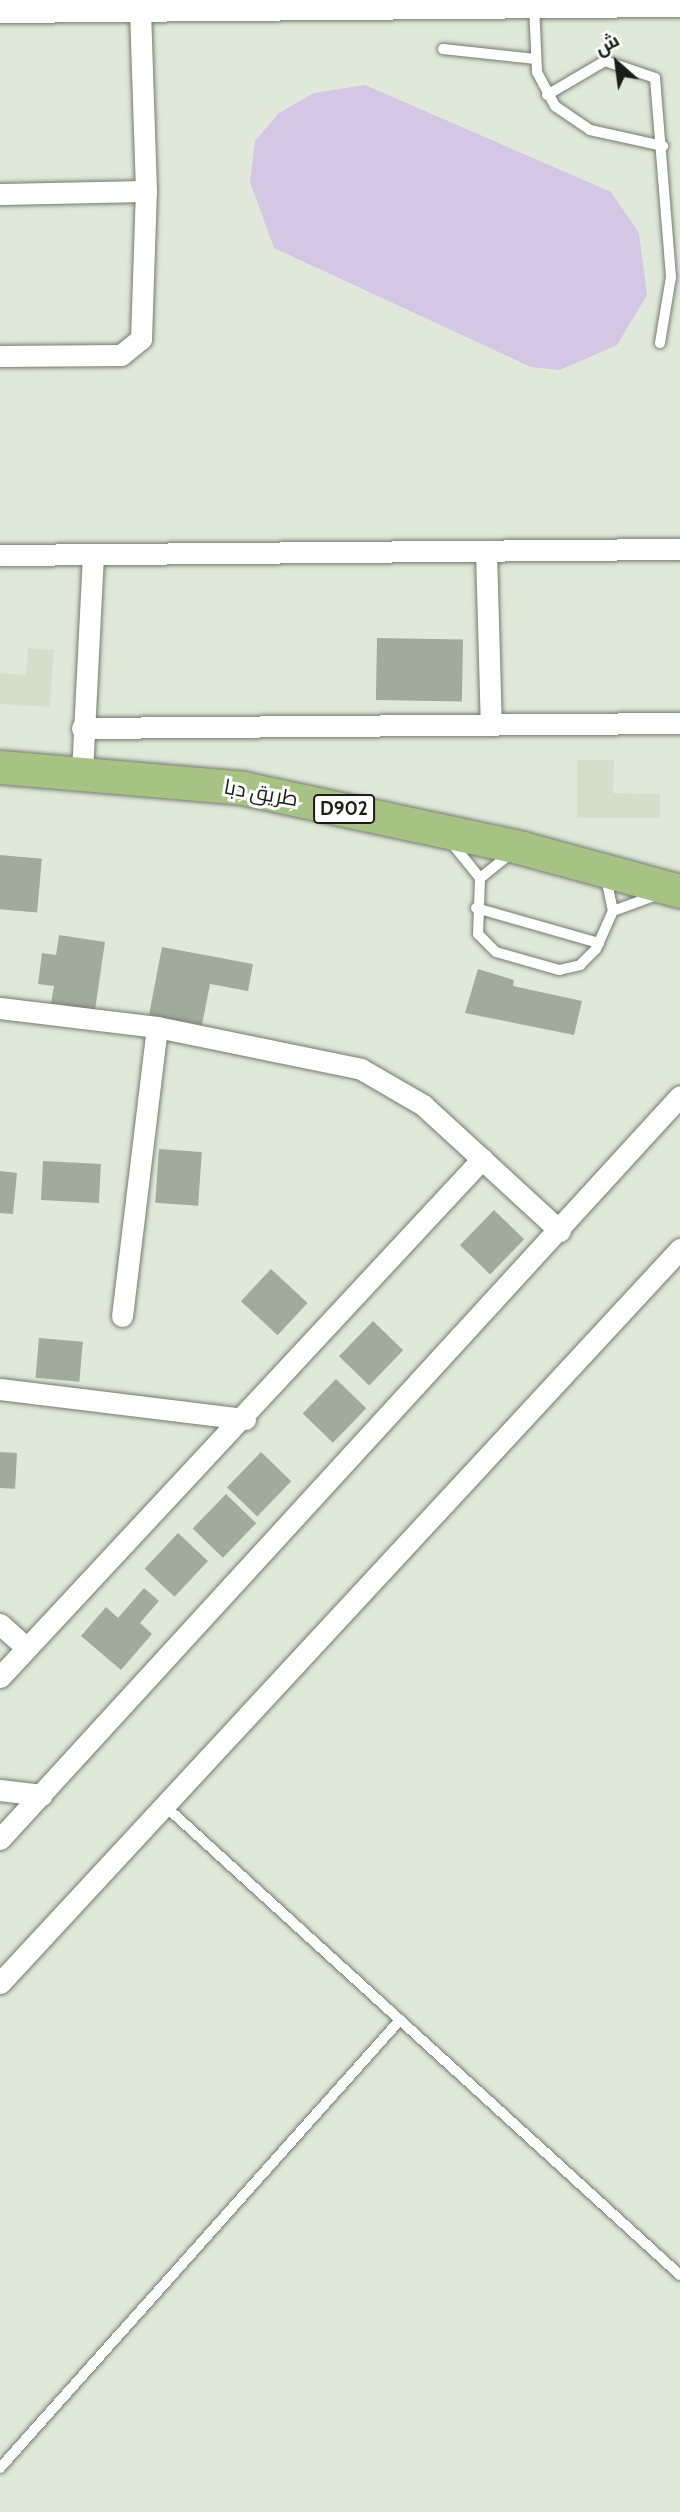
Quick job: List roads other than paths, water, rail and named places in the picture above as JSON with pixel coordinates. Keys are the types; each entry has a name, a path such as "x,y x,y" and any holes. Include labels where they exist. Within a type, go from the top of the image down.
{"main road":[{"name":"طريق دبا","path":"0,767 243,788 430,826 678,891"}],"street":[{"path":"0,10 206,4 680,4"},
{"path":"0,356 121,355 141,339 146,191 140,8"},
{"path":"0,194 146,191"},
{"path":"0,555 680,549"},
{"path":"486,551 491,725"},
{"path":"82,772 82,728 93,555"},
{"path":"82,728 680,723"},
{"path":"0,1008 157,1027 361,1069 423,1105 559,1231"},
{"path":"122,1316 157,1027"},
{"path":"0,1839 680,1096"},
{"path":"0,1677 245,1419 482,1159"},
{"path":"0,1983 680,1249"},
{"path":"0,1389 245,1419"},
{"path":"0,1625 27,1648"},
{"path":"0,1790 42,1795"}],"lane":[{"path":"534,5 535,59 547,95 584,127 663,146"},
{"path":"443,49 535,59"},
{"path":"547,95 605,61 647,71 656,83 663,146 670,296 660,343"},
{"path":"668,226 680,226"},
{"path":"430,826 480,878"},
{"path":"522,848 480,878 476,908 478,934 489,948 559,970 580,965 599,943 613,911 610,884 600,869"},
{"path":"613,911 678,891"},
{"path":"476,908 599,943"},
{"path":"164,1805 680,2275"},
{"path":"0,2468 400,2020"}]}
